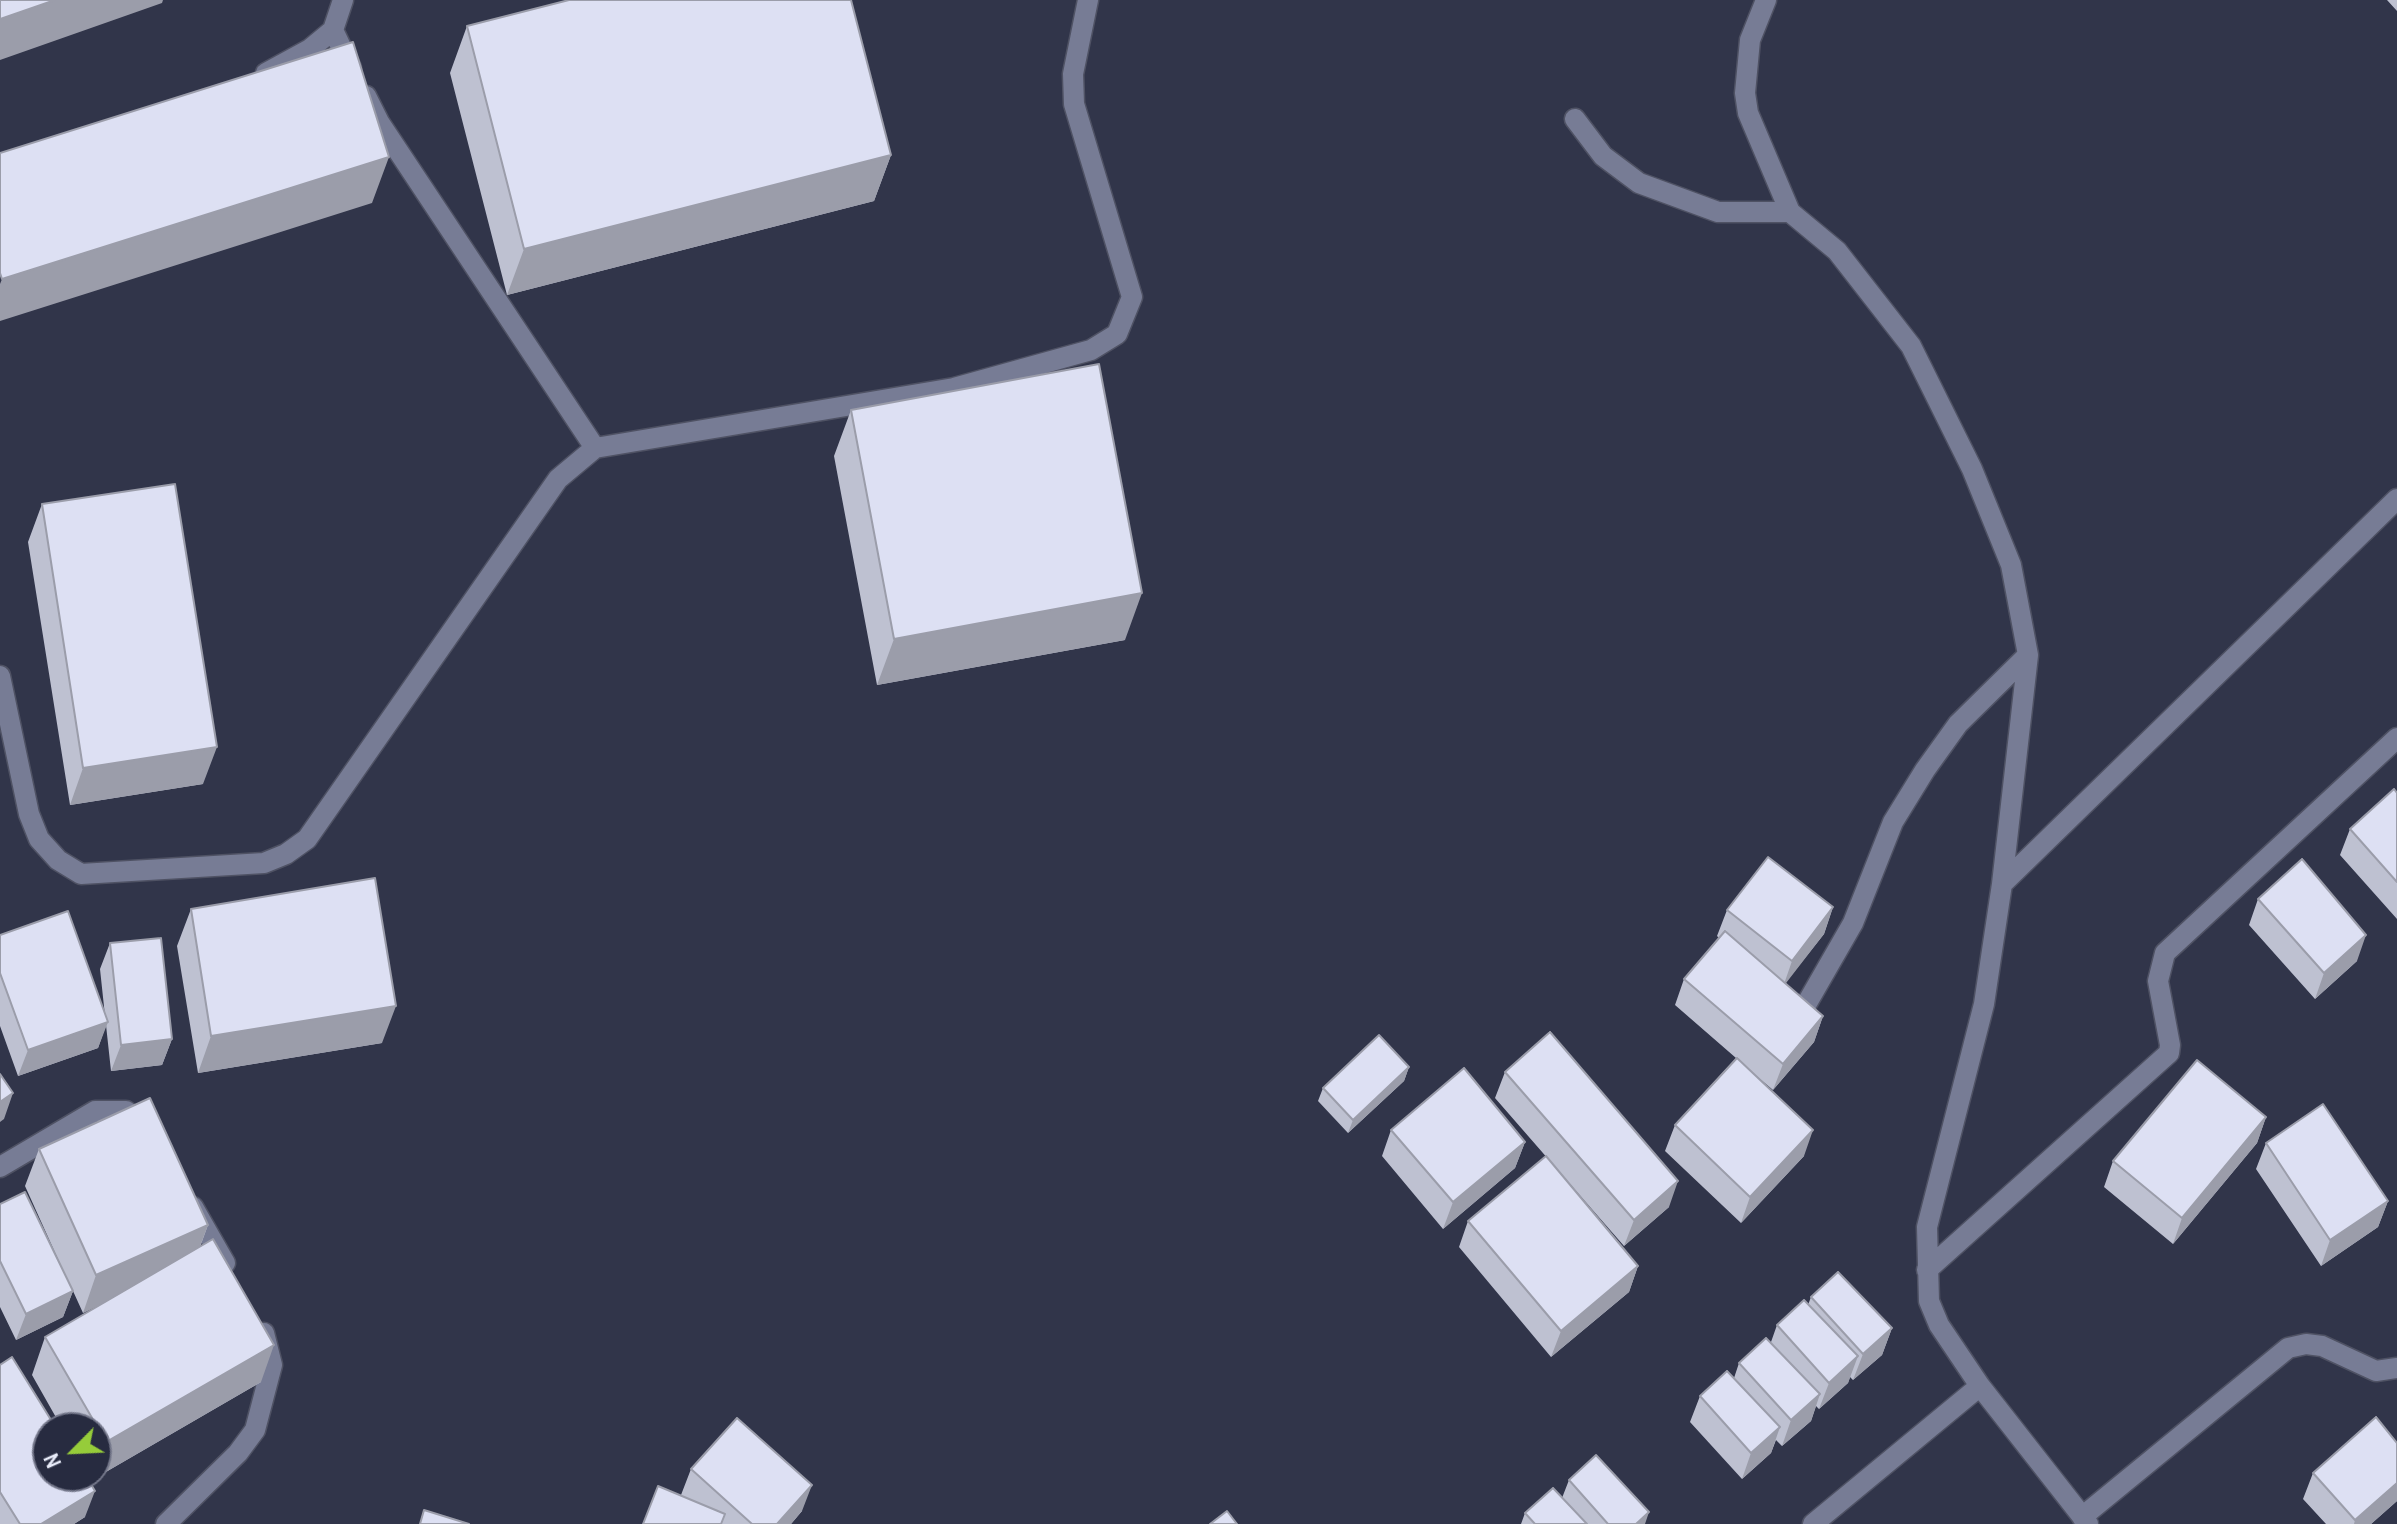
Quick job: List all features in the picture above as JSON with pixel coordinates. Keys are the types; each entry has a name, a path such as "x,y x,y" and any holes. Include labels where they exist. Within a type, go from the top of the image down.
{"street":[{"path":"252,78 277,70 333,30 343,0"},
{"path":"0,676 29,814 39,839 58,860 81,874 264,863 286,854 307,839 558,479 595,448 954,388 1091,350 1117,334 1132,297 1074,104 1073,74 1088,0"},
{"path":"1766,0 1750,40 1745,93 1748,113 1790,212 1837,251 1911,346 1972,469 2011,565 2028,655 2002,884 1984,1004 1927,1227 1929,1301 1939,1325 1980,1386 2085,1520 2288,1348 2306,1344 2322,1346 2376,1371 2396,1371"},
{"path":"333,30 379,122 595,448"},
{"path":"1575,119 1603,156 1639,183 1718,212 1790,212"},
{"path":"2002,884 2397,499"},
{"path":"1803,1010 1853,923 1893,822 1925,770 1958,724 2028,655"},
{"path":"1927,1270 2169,1053 2158,981 2165,953 2397,738"},
{"path":"0,1167 95,1111 133,1115 151,1132 159,1146"},
{"path":"182,1187 236,1283"},
{"path":"166,1524 190,1505 255,1430 272,1365 266,1337 251,1310"},
{"path":"1813,1524 1980,1386"}],"building":[{"path":"0,0 55,0 0,19"},
{"path":"569,0 851,0 891,155 524,249 467,26"},
{"path":"353,42 389,157 2,279 0,153"},
{"path":"1099,364 1142,593 894,639 851,410"},
{"path":"175,484 217,747 83,768 42,504"},
{"path":"2394,789 2397,793 2397,882 2350,829"},
{"path":"1768,857 1833,907 1792,961 1727,910"},
{"path":"2302,859 2366,935 2324,973 2258,899"},
{"path":"375,878 396,1006 211,1036 191,909"},
{"path":"68,911 108,1022 28,1050 0,973 0,935"},
{"path":"1725,931 1823,1016 1783,1064 1684,979"},
{"path":"161,938 172,1039 121,1045 110,943"},
{"path":"1550,1032 1678,1181 1634,1220 1505,1072"},
{"path":"1379,1035 1409,1067 1353,1120 1323,1088"},
{"path":"1737,1058 1813,1130 1750,1197 1675,1125"},
{"path":"2197,1060 2266,1117 2182,1218 2113,1161"},
{"path":"1464,1068 1525,1142 1453,1202 1391,1130"},
{"path":"0,1074 13,1093 0,1102"},
{"path":"150,1098 208,1225 96,1275 39,1149"},
{"path":"2323,1104 2388,1201 2330,1240 2266,1143"},
{"path":"1546,1156 1638,1266 1561,1331 1468,1221"},
{"path":"25,1192 73,1291 26,1314 0,1261 0,1204"},
{"path":"213,1239 274,1345 112,1439 112,1412 89,1412 45,1337"},
{"path":"1838,1272 1892,1328 1863,1354 1811,1297"},
{"path":"1804,1300 1858,1356 1829,1383 1777,1325"},
{"path":"1766,1338 1820,1394 1791,1420 1739,1363"},
{"path":"12,1357 46,1412 32,1412 32,1492 93,1492 41,1524 20,1524 0,1492 0,1365"},
{"path":"1727,1371 1780,1427 1751,1453 1700,1396"},
{"path":"2376,1417 2397,1443 2397,1483 2355,1520 2313,1473"},
{"path":"737,1418 812,1485 777,1524 752,1524 691,1469"},
{"path":"1596,1455 1649,1512 1636,1524 1608,1524 1569,1480"},
{"path":"658,1486 725,1514 721,1524 643,1524"},
{"path":"1553,1488 1587,1524 1535,1524 1525,1513"},
{"path":"424,1510 469,1524 420,1524"},
{"path":"1227,1511 1237,1524 1210,1524"}]}
